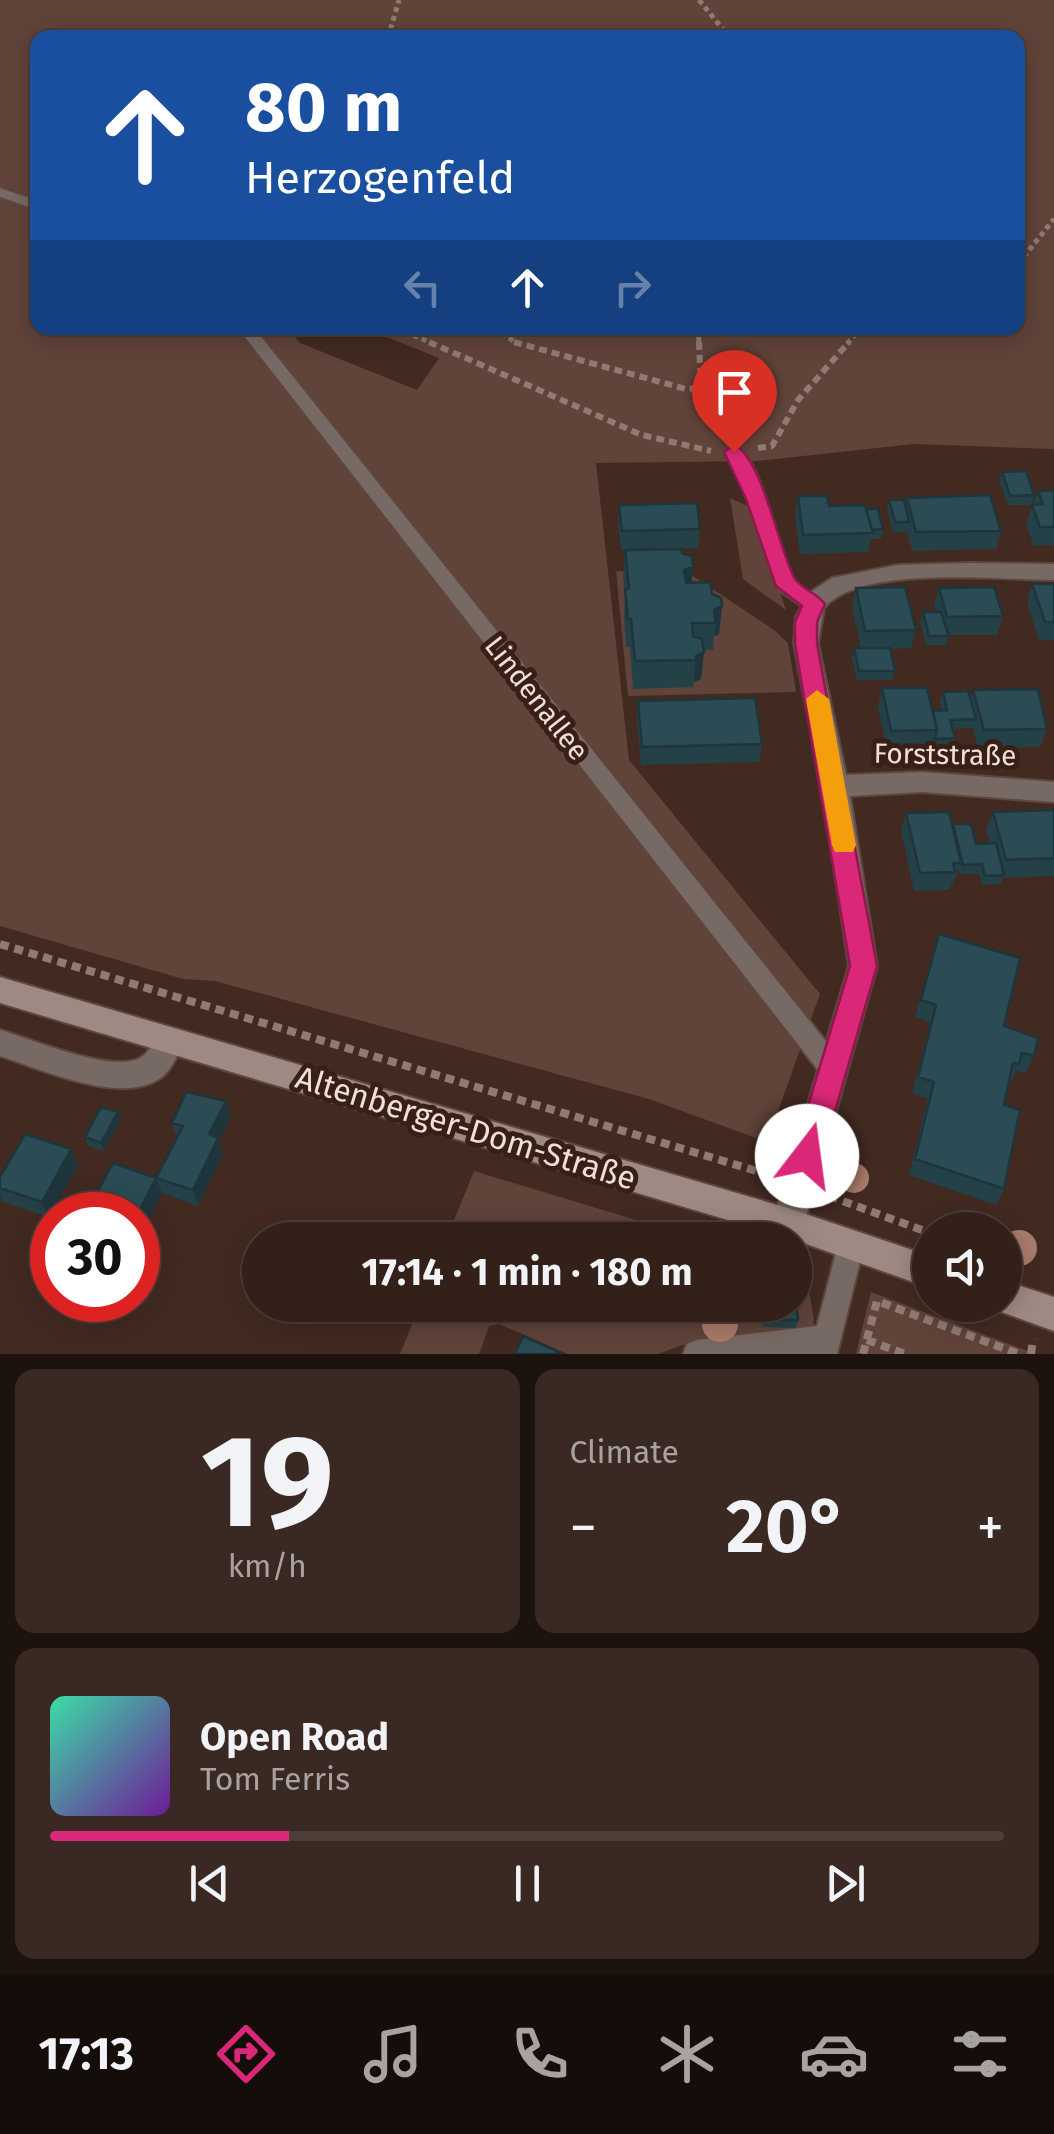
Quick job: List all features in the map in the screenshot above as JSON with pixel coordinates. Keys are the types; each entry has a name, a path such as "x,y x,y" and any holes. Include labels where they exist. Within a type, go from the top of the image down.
{"main road":[{"name":"Altenberger-Dom-Straße","path":"0,990 781,1222"},
{"name":"Altenberger-Dom-Straße","path":"812,1232 912,1266"},
{"path":"1022,1303 1054,1314"}],"street":[{"path":"789,1222 831,1067 864,966 806,644 806,622 824,592 850,580 880,574 1054,572"},
{"name":"Forststraße","path":"834,786 922,782 1054,792"},
{"path":"0,1043 98,1071 125,1074 144,1072 156,1064 170,1040"}],"lane":[{"path":"0,192 30,203"},
{"name":"Lindenallee","path":"252,335 831,1067"},
{"path":"734,452 757,499 787,586 814,604"},
{"path":"696,1354 825,1346 851,1245"}],"path":[{"path":"390,30 399,0"},
{"path":"699,0 723,30"},
{"path":"1025,255 1054,219"},
{"path":"412,335 642,436 708,451 734,452 772,446 798,400 855,335"},
{"path":"504,335 522,348 686,389 701,388"},
{"path":"698,335 701,388 734,452"},
{"path":"0,944 702,1151 912,1226"},
{"path":"863,1354 877,1301 999,1350 1020,1354"},
{"path":"867,1340 904,1354"}],"shaded area":[{"path":"0,0 1054,0 1054,449 914,444 757,461 596,463 629,760 820,994 767,1142 649,1099 215,981 183,979 0,926 0,196 30,207 30,335 294,335 300,343 417,390 439,358 382,335 1025,335 1025,30 30,30 30,197 0,186"},
{"path":"730,498 752,508 786,610 743,579"},
{"path":"616,571 690,574 774,630 788,643 796,692 628,696"},
{"path":"474,1171 643,1222 453,1222"},
{"path":"871,1292 912,1307 912,1322 951,1322 1036,1354 856,1354"},
{"path":"812,1308 814,1320 811,1329 795,1337 691,1342 658,1354 568,1354 499,1324 489,1326 479,1354 400,1354 413,1322 812,1322"}],"building":[{"path":"1026,471 1034,495 1010,496 1002,472"},
{"path":"1038,491 1054,491 1054,527 1040,527 1032,505 1043,504"},
{"path":"990,495 1001,531 916,532 907,498"},
{"path":"798,496 827,496 829,506 865,505 873,533 803,535"},
{"path":"889,500 904,500 909,522 895,522"},
{"path":"697,503 700,529 622,531 619,505"},
{"path":"866,509 878,509 883,529 872,530"},
{"path":"682,549 682,553 692,556 693,567 684,570 686,583 710,582 712,594 721,598 722,606 714,610 716,623 692,623 693,636 702,639 704,652 696,660 635,661 625,589 629,588 625,550"},
{"path":"1032,584 1054,584 1054,622 1045,622"},
{"path":"905,587 916,630 865,631 856,588"},
{"path":"994,587 1003,616 947,617 939,588"},
{"path":"923,612 941,612 949,636 929,636"},
{"path":"854,648 890,648 895,671 859,671"},
{"path":"882,688 927,688 937,730 891,731"},
{"path":"1038,689 1047,729 984,730 973,690"},
{"path":"968,691 976,719 950,720 955,738 935,739 933,711 947,710 943,692"},
{"path":"755,698 762,744 642,747 638,701"},
{"path":"1054,810 1054,858 1006,860 993,812"},
{"path":"949,812 961,863 953,863 955,872 920,873 906,813"},
{"path":"953,824 971,824 976,844 996,843 1004,875 985,876 982,864 963,865"},
{"path":"939,934 1020,958 1004,1026 1038,1038 1034,1056 1022,1053 1019,1064 1013,1063 1012,1067 1004,1105 1020,1110 1004,1189 915,1159 934,1082 918,1077 936,1005 921,1000"},
{"path":"186,1092 226,1101 209,1134 218,1138 193,1190 156,1178 183,1126 172,1123"},
{"path":"101,1107 118,1112 101,1143 85,1137"},
{"path":"25,1134 71,1149 47,1192 30,1192 30,1198 0,1188 0,1177"},
{"path":"113,1163 156,1178 149,1192 97,1192"},
{"path":"523,1336 563,1354 515,1354"}],"slow traffic":[{"path":"817,699 844,845"}],"route":[{"path":"734,452 757,499 787,586 814,604 806,622 806,644 864,966 807,1156"}]}
